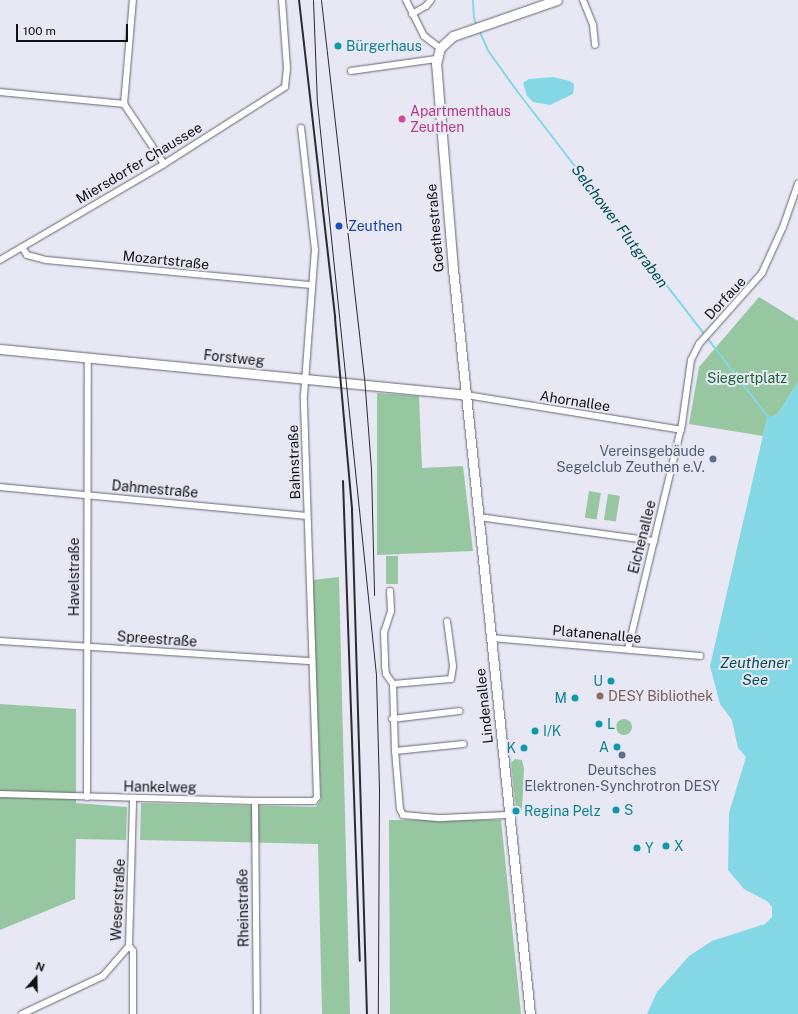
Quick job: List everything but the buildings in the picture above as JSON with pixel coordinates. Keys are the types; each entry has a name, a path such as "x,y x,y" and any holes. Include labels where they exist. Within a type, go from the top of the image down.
{"main road":[{"name":"Goethestraße","path":"466,395 438,109 436,59 440,48 453,36 472,28 557,0"},
{"name":"Forstweg","path":"0,349 306,378 466,395"},
{"name":"Lindenallee","path":"466,395 530,1014"}],"street":[{"path":"133,0 124,104 164,164"},
{"name":"Miersdorfer Chaussee","path":"0,260 164,164 277,92 287,82 282,0"},
{"path":"406,0 424,36 440,48"},
{"path":"412,14 426,6 431,0"},
{"path":"583,0 593,25 595,45"},
{"path":"352,71 436,59"},
{"path":"0,92 124,104"},
{"name":"Bahnstraße","path":"301,128 315,242 306,378 307,516 317,797"},
{"name":"Dorfaue","path":"681,430 691,360 699,344 762,273 784,227 798,184"},
{"name":"Mozartstraße","path":"22,247 27,255 46,260 312,285"},
{"name":"Havelstraße","path":"87,797 88,357"},
{"name":"Ahornallee","path":"466,395 681,430"},
{"name":"Eichenallee","path":"628,649 681,430"},
{"name":"Dahmestraße","path":"0,487 307,516"},
{"path":"478,517 654,541"},
{"path":"390,591 391,611 384,632 386,674 393,684 392,719 400,809 403,815 440,818 509,815"},
{"path":"393,684 451,679 453,666 447,621"},
{"name":"Platanenallee","path":"491,638 700,656"},
{"name":"Spreestraße","path":"0,641 312,661"},
{"path":"392,719 460,711"},
{"path":"395,751 464,744"},
{"name":"Hankelweg","path":"0,794 133,799 255,801 314,801 317,797"},
{"name":"Weserstraße","path":"22,1014 103,976 129,946 133,799"},
{"name":"Rheinstraße","path":"255,801 257,1014"},
{"path":"129,946 133,951 133,1014"}],"green space":[{"name":"Siegertplatz","path":"759,297 798,321 798,382 777,415 767,418 763,436 689,424 699,367"},
{"path":"377,393 419,396 422,468 463,466 473,551 377,555"},
{"path":"589,491 601,493 597,520 585,518"},
{"path":"608,494 620,496 616,522 604,520"},
{"path":"386,556 398,556 398,584 386,584"},
{"path":"339,577 350,1014 322,1014 318,844 140,840 141,803 316,807 321,799 312,580"},
{"path":"0,704 76,709 76,803 127,807 126,840 76,839 75,899 0,930"},
{"path":"624,719 631,724 632,727 627,734 624,735 617,730 616,727 621,720"},
{"path":"515,759 522,760 524,769 522,810 516,810 511,763"},
{"path":"389,820 501,820 521,1014 390,1014"}],"water":[{"path":"553,77 570,81 574,84 573,94 550,105 533,102 527,96 523,83 529,79"},
{"name":"Zeuthener See","path":"798,382 798,1014 647,1014 657,992 689,956 712,941 765,924 772,917 772,907 767,901 744,889 728,870 729,813 746,757 738,748 732,720 720,704 710,666 767,418 777,415"}],"waterway":[{"name":"Selchower Flutgraben","path":"473,0 474,18 476,24"},
{"name":"Selchower Flutgraben","path":"479,30 489,52 517,91 769,418"}],"tram line":[{"path":"313,0 317,102 376,675 379,788 378,1014"},
{"path":"321,0 364,376 371,469 374,595"}],"railway":[{"path":"299,0 335,318 352,510 367,1014"},
{"path":"343,481 360,961"}],"place":[{"name":"Bürgerhaus","path":"338,46"},
{"name":"Apartmenthaus Zeuthen","path":"402,119"},
{"name":"Zeuthen","path":"339,226"},
{"name":"Vereinsgebäude Segelclub Zeuthen e.V.","path":"713,459"},
{"name":"U","path":"611,681"},
{"name":"DESY Bibliothek","path":"600,696"},
{"name":"M","path":"575,698"},
{"name":"L","path":"599,724"},
{"name":"I/K","path":"535,731"},
{"name":"A","path":"617,747"},
{"name":"K","path":"524,748"},
{"name":"Deutsches Elektronen-Synchrotron DESY","path":"622,755"},
{"name":"S","path":"616,810"},
{"name":"Regina Pelz","path":"516,811"},
{"name":"X","path":"666,846"},
{"name":"Y","path":"637,848"}]}
